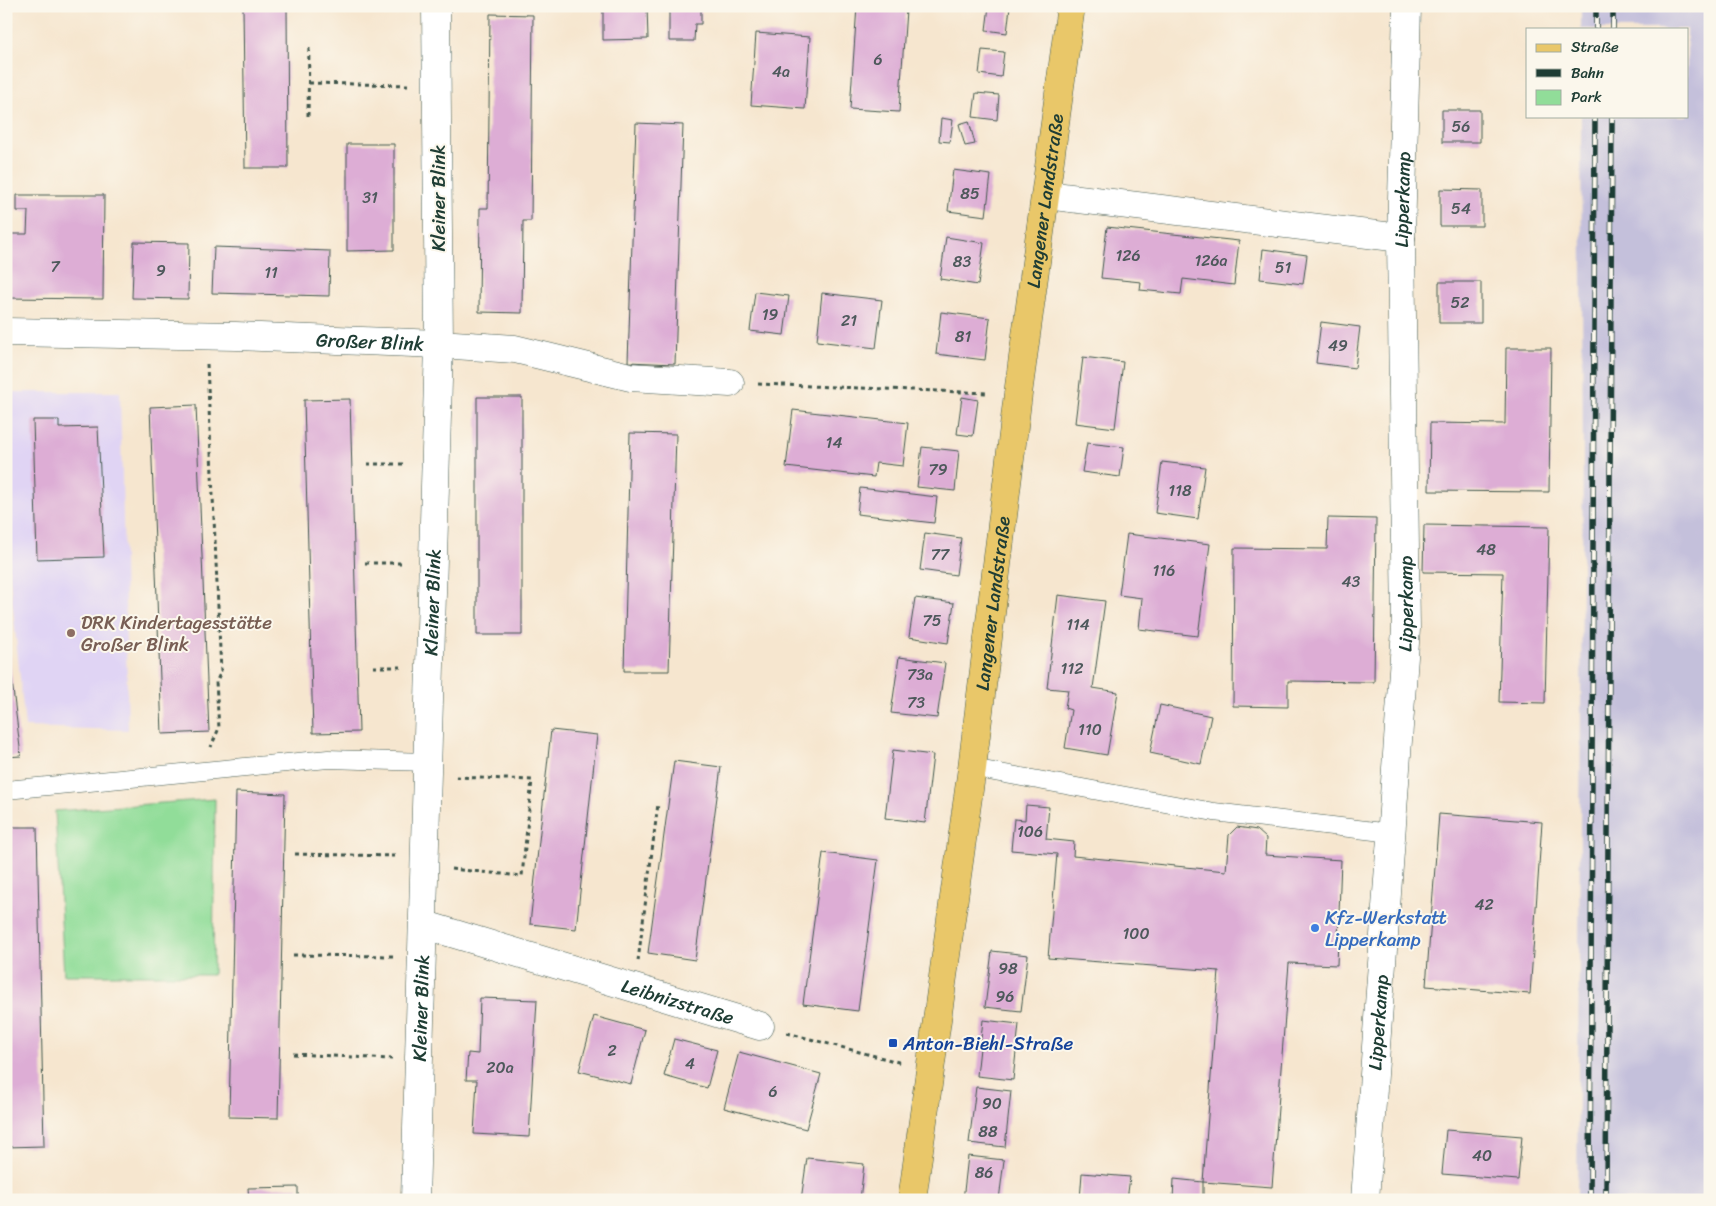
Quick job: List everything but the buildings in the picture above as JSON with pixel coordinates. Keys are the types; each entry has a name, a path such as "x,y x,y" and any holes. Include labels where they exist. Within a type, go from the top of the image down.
{"main road":[{"name":"Langener Landstraße","path":"912,1200 972,768 1018,394 1071,6"}],"street":[{"name":"Kleiner Blink","path":"415,1200 424,956 427,768 439,344 436,6"},
{"name":"Lipperkamp","path":"1365,1200 1406,629 1401,238 1407,6"},
{"path":"1046,195 1401,238"},
{"name":"Großer Blink","path":"6,332 206,336 439,344 515,349 630,377 730,383"},
{"name":"Leibnizstraße","path":"424,925 760,1026"}],"lane":[{"path":"6,790 328,759 427,768"},
{"path":"972,768 1214,812 1391,833"}],"path":[{"path":"308,116 309,45"},
{"path":"308,83 437,85"},
{"path":"206,336 221,672 216,682 219,728 210,749 212,770"},
{"path":"730,383 1018,394"},
{"path":"368,464 435,465"},
{"path":"365,563 433,563"},
{"path":"295,854 426,862 522,876 532,780 427,768"},
{"path":"634,989 658,804"},
{"path":"293,955 424,956"},
{"path":"760,1026 931,1071"},
{"path":"293,1054 420,1060"}],"shaded area":[{"path":"1581,6 1710,6 1710,1200 1577,1200 1583,456 1581,118 1688,118 1688,28 1581,28"},
{"name":"DRK Kindertagesstätte Großer Blink","path":"6,392 120,392 128,730 25,727 6,539"}],"green space":[{"path":"215,799 213,975 64,975 55,811"}],"railway":[{"path":"1596,6 1596,28"},
{"path":"1613,6 1613,28"},
{"path":"1590,1200 1595,118"},
{"path":"1606,1200 1612,118"}],"place":[{"name":"DRK Kindertagesstätte Großer Blink","path":"71,633"},
{"name":"Kfz-Werkstatt Lipperkamp","path":"1315,928"},
{"name":"Anton-Biehl-Straße","path":"893,1043"}]}
